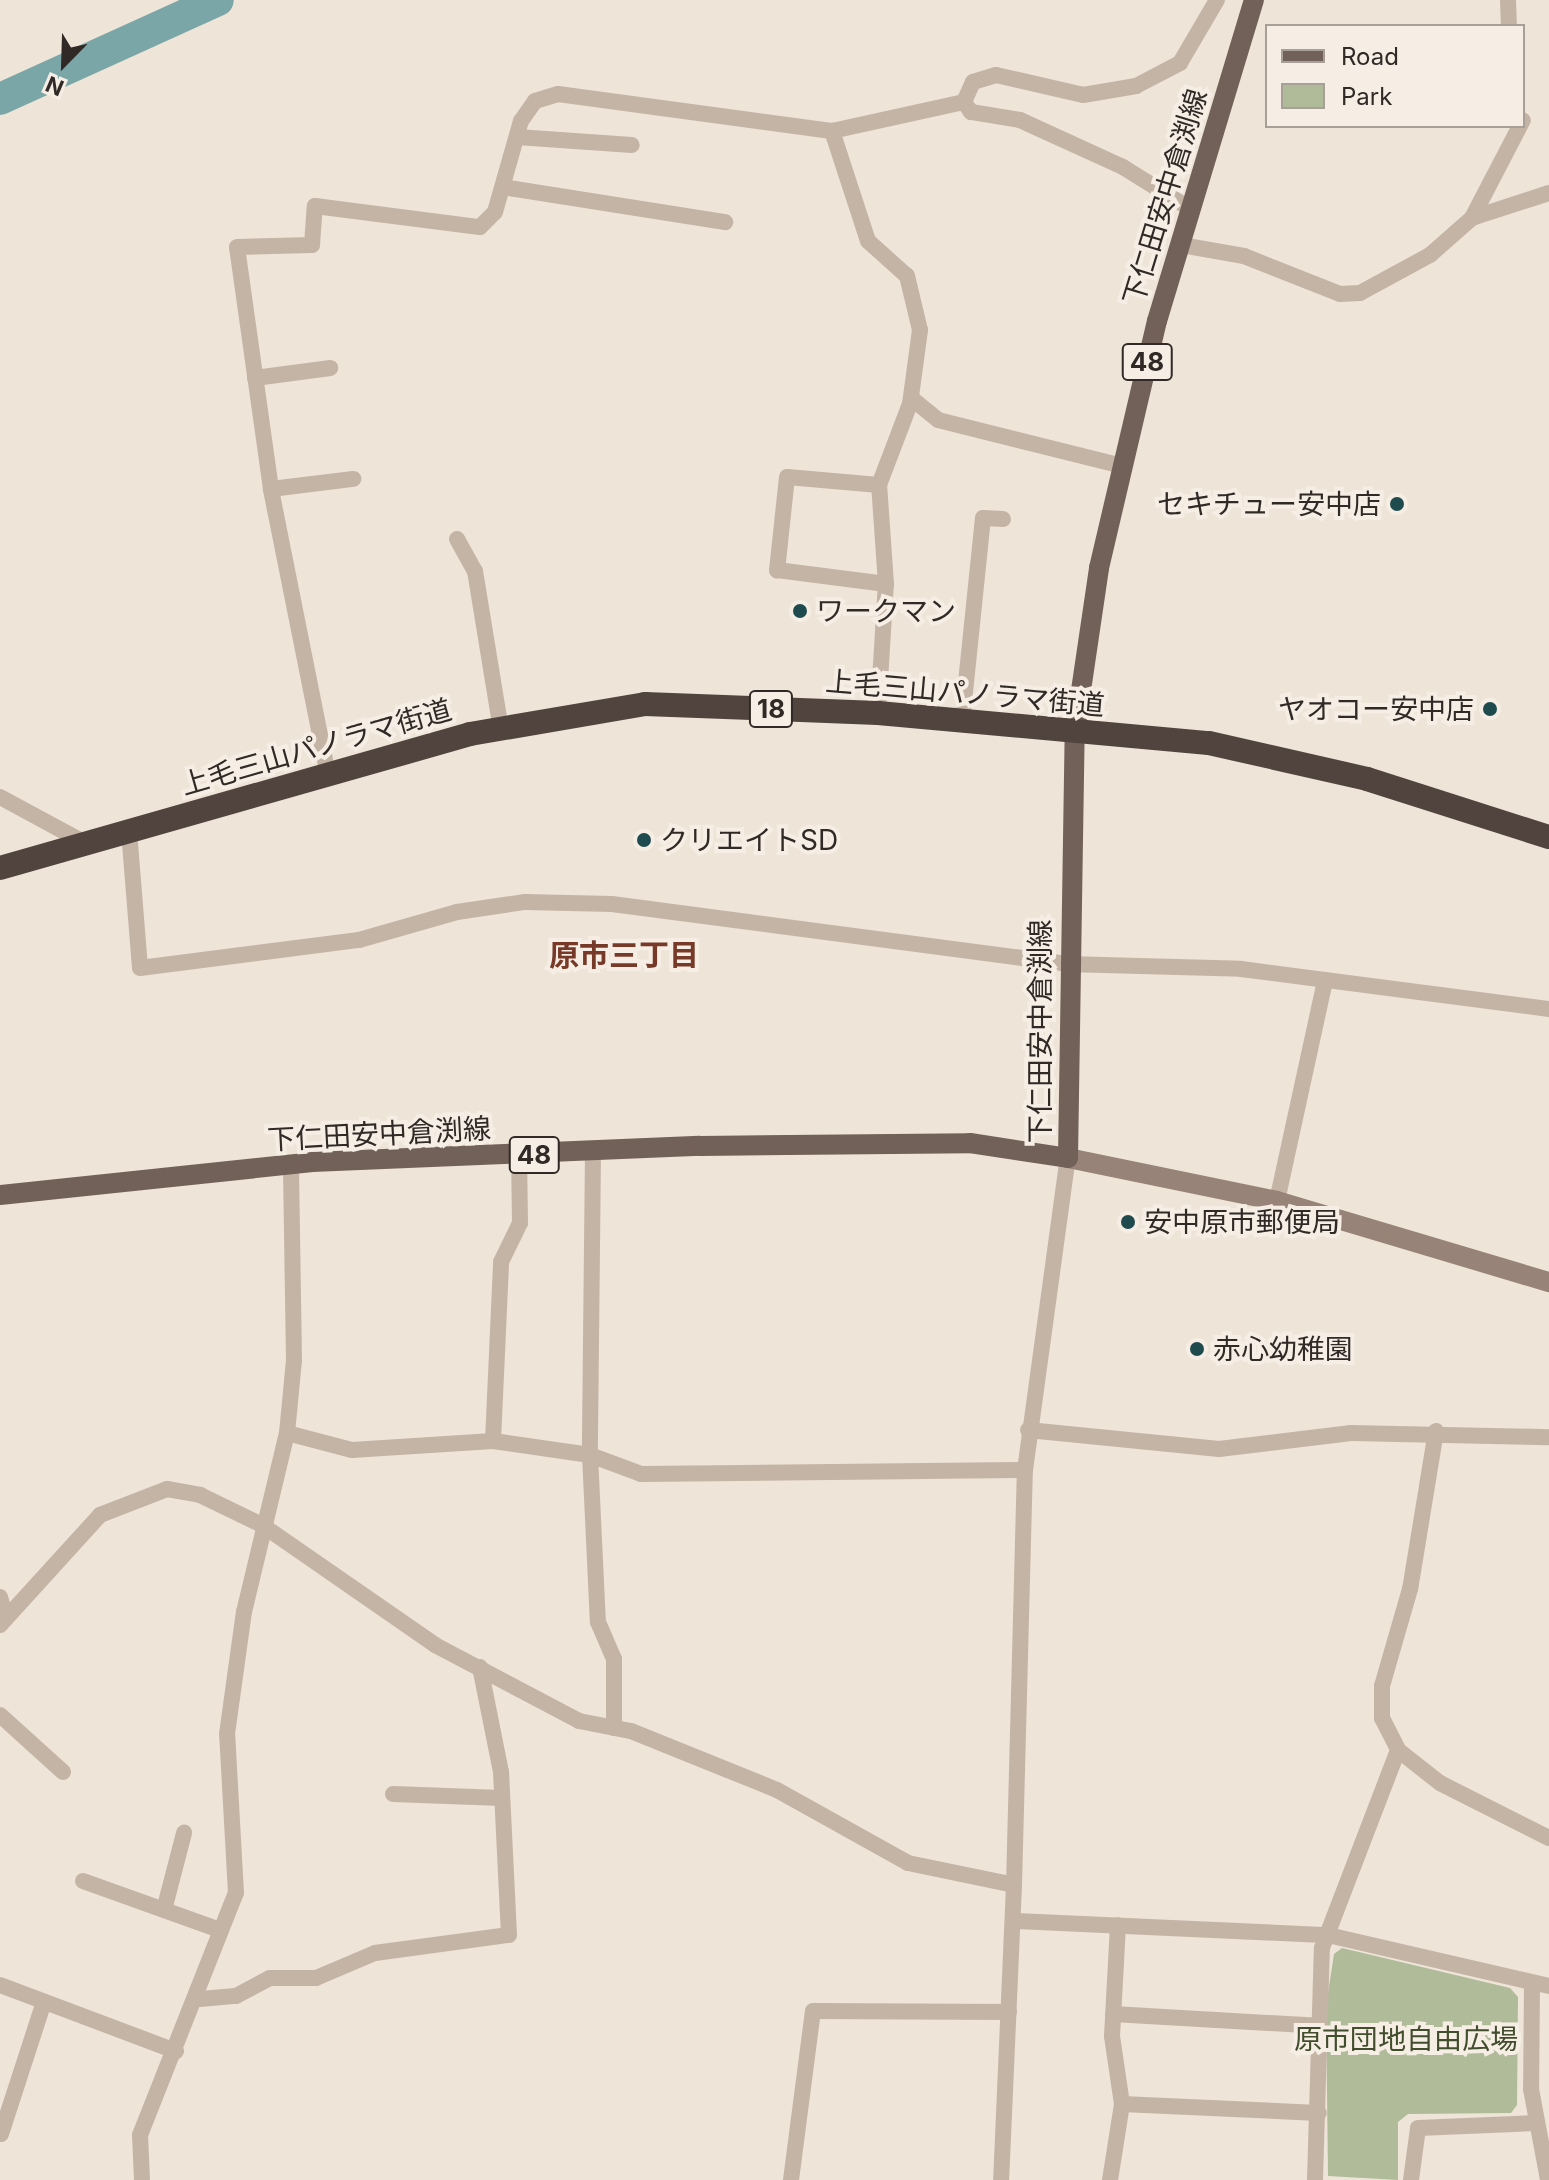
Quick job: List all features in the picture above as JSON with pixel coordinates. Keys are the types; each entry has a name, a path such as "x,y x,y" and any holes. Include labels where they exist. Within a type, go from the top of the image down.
{"highway":[{"name":"上毛三山パノラマ街道","path":"0,868 501,729 645,704 878,713 1075,731 1290,758 1549,837"}],"main road":[{"name":"下仁田安中倉渕線","path":"0,1195 291,1163 593,1151 910,1142 1068,1158 1067,964 1075,731 1123,466 1181,245 1254,0"},
{"path":"1068,1158 1277,1201 1549,1282"}],"street":[{"path":"964,102 973,82 996,75 1083,95 1136,86 1180,63 1217,0"},
{"path":"1508,0 1509,24"},
{"path":"328,775 271,489 237,247 312,245 315,206 480,227 503,187 517,137 535,101 558,94 832,131 964,102"},
{"path":"964,102 971,112 1020,120 1123,167 1192,210"},
{"path":"1181,245 1244,256 1340,294 1360,293 1430,255 1472,218 1519,128"},
{"path":"832,131 868,241 907,276 920,330 911,398 879,485 886,584 878,713"},
{"path":"517,137 632,145"},
{"path":"503,187 725,222"},
{"path":"1472,218 1549,193"},
{"path":"255,378 330,368"},
{"path":"911,398 938,420 1123,466"},
{"path":"879,485 787,477 777,570 886,584"},
{"path":"271,489 353,479"},
{"path":"962,721 983,518 1003,519"},
{"path":"457,539 475,571 501,729"},
{"path":"0,797 85,843"},
{"path":"129,831 140,968 359,940 457,912 525,902 612,904 1067,964 1325,980 1549,1009"},
{"path":"1277,1201 1325,980"},
{"path":"593,1151 590,1455 598,1622 614,1659 614,1728"},
{"path":"493,1441 501,1262 520,1223 519,1155"},
{"path":"1001,2180 1016,1921 1014,1885 1025,1470 1028,1430 1068,1158"},
{"path":"142,2180 140,2135 200,1999 220,1930 236,1893 227,1734 262,1525 287,1433 294,1360 291,1163"},
{"path":"1028,1430 1219,1449 1436,1431 1549,1437"},
{"path":"1436,1431 1410,1589 1379,1702 1398,1750 1464,1800 1549,1838"},
{"path":"287,1433 352,1450 493,1441 590,1455 641,1474 1025,1470"},
{"path":"3,1622 100,1515 167,1489 200,1495 262,1525 435,1645 579,1721 614,1728 777,1790 908,1863 1014,1885"},
{"path":"0,1597 3,1622"},
{"path":"200,1999 236,1996 270,1978 316,1978 375,1953 509,1935 502,1798 480,1667"},
{"path":"0,1715 63,1772"},
{"path":"1315,2180 1319,2026 1328,1935 1398,1750"},
{"path":"393,1794 502,1798"},
{"path":"164,1910 184,1833"},
{"path":"83,1881 220,1930"},
{"path":"1016,1921 1328,1935 1549,1986"},
{"path":"1110,2180 1122,2104 1113,2014 1118,1925"},
{"path":"1532,1983 1535,2123 1548,2180"},
{"path":"0,1985 176,2051"},
{"path":"1,2134 44,2002"},
{"path":"791,2180 813,2011 1009,2012"},
{"path":"1113,2014 1319,2026"},
{"path":"1122,2104 1319,2113"},
{"path":"1411,2180 1418,2128 1535,2123"}],"green space":[{"name":"原市団地自由広場","path":"1342,1948 1510,1988 1518,1997 1517,2105 1511,2113 1408,2114 1398,2122 1398,2180 1328,2176 1326,2006 1334,1954"}],"waterway":[{"path":"0,99 218,0"}],"place":[{"name":"セキチュー安中店","path":"1397,504"},
{"name":"ワークマン","path":"800,611"},
{"name":"ヤオコー安中店","path":"1490,709"},
{"name":"クリエイトSD","path":"644,840"},
{"name":"安中原市郵便局","path":"1128,1222"},
{"name":"赤心幼稚園","path":"1197,1349"}],"district":[{"name":"原市三丁目","path":"624,955"}]}
